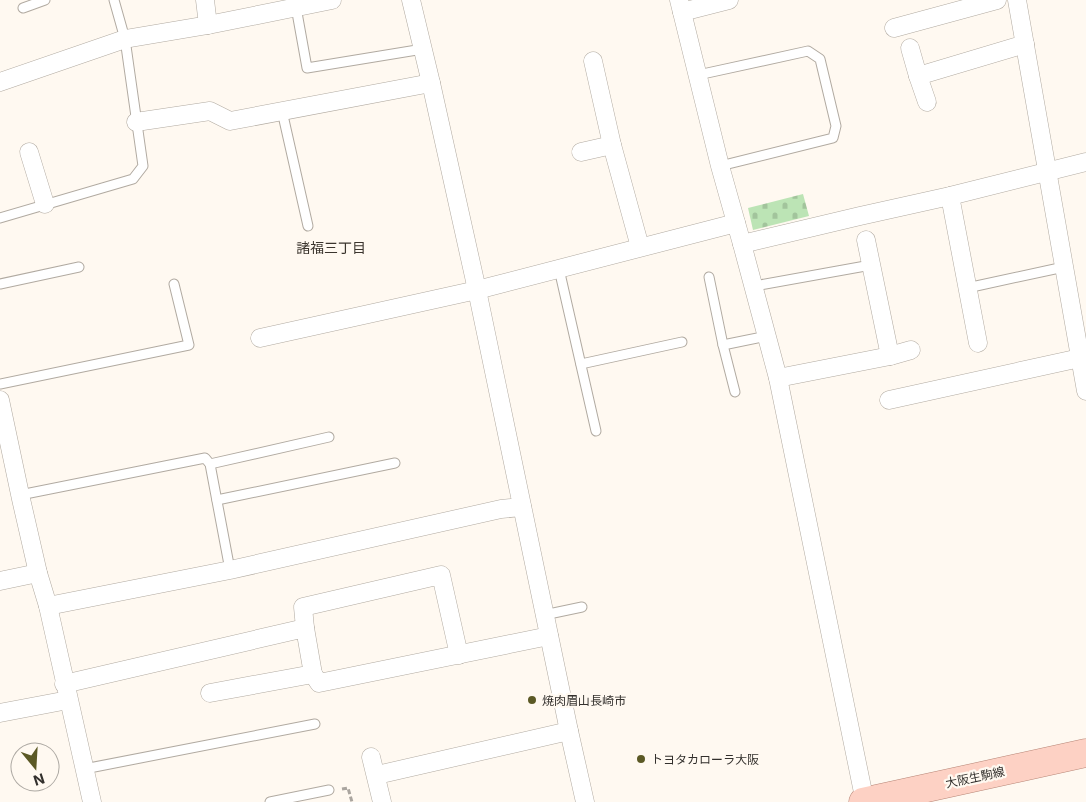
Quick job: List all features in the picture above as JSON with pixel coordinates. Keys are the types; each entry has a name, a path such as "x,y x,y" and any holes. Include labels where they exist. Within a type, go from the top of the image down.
{"main road":[{"name":"大阪生駒線","path":"864,802 1086,753"}],"street":[{"path":"205,0 208,25"},
{"path":"0,82 125,39 208,25 332,0"},
{"path":"411,0 477,290 568,731 585,802"},
{"path":"728,0 681,6 720,166 778,378 864,802"},
{"path":"894,28 997,0"},
{"path":"1017,0 1086,391"},
{"path":"918,76 1025,44"},
{"path":"910,48 927,102"},
{"path":"593,61 612,145 640,247"},
{"path":"136,122 210,111 230,121 431,82"},
{"path":"581,152 612,145"},
{"path":"28,152 45,204"},
{"path":"742,244 950,196 1086,162"},
{"path":"950,196 978,343"},
{"path":"260,338 477,290 736,223"},
{"path":"866,240 890,356"},
{"path":"778,378 890,356 911,350"},
{"path":"889,400 1080,358"},
{"path":"1,411 38,573 48,606 92,802"},
{"path":"48,606 230,570 501,509 522,506"},
{"path":"0,581 38,573"},
{"path":"460,655 441,575 303,607 313,674 319,683 460,655 549,636"},
{"path":"0,713 66,692 305,628"},
{"path":"210,693 313,674"},
{"path":"377,775 568,731"},
{"path":"371,757 377,775 382,802"}],"lane":[{"path":"23,8 45,0"},
{"path":"0,218 134,179 143,166 125,39 114,0"},
{"path":"296,7 307,68 423,49"},
{"path":"698,75 808,51 820,59 836,126 833,138 720,166"},
{"path":"282,111 308,226"},
{"path":"754,286 871,265"},
{"path":"0,284 78,267"},
{"path":"967,288 1064,267"},
{"path":"559,269 596,431"},
{"path":"709,277 735,392"},
{"path":"0,384 188,345 174,284"},
{"path":"724,345 767,336"},
{"path":"581,364 682,342"},
{"path":"210,464 328,437"},
{"path":"20,495 205,458 210,464 230,570"},
{"path":"217,500 395,463"},
{"path":"544,614 582,607"},
{"path":"84,769 315,724"},
{"path":"270,802 329,790"}],"green space":[{"path":"803,194 809,216 753,230 748,208"}],"place":[{"name":"焼肉眉山長崎市","path":"532,700"},
{"name":"トヨタカローラ大阪","path":"641,759"}],"district":[{"name":"諸福三丁目","path":"331,247"}]}
